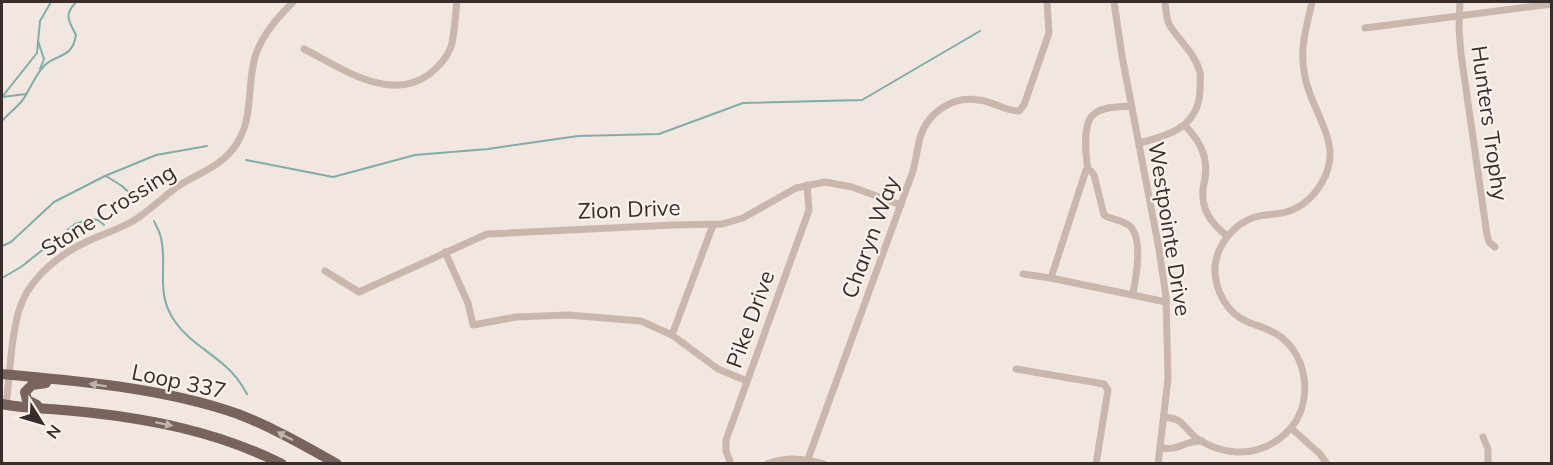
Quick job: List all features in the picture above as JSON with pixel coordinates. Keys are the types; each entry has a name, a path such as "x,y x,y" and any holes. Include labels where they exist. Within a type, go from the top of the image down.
{"main road":[{"name":"Loop 337","path":"6,375 73,381 186,399 238,415 284,434 337,464"},
{"path":"45,407 27,400 24,394 26,389 39,383 73,381"},
{"name":"Loop 337","path":"4,405 134,417 189,429 239,444 282,464"}],"street":[{"name":"Stone Crossing","path":"4,405 6,375 17,316 22,301 37,278 77,247 144,214 179,185 218,163 233,148 249,115 254,60 261,41 277,18 293,2"},
{"path":"304,50 374,83 398,87 409,85 430,74 442,63 450,50 457,2"},
{"name":"Charyn Way","path":"808,459 913,171 922,131 933,115 941,108 956,101 974,99 1011,111 1019,111 1024,105 1049,33 1047,2"},
{"name":"Westpointe Drive","path":"1113,2 1163,273 1166,302 1169,348 1165,417 1158,464"},
{"path":"1138,143 1170,134 1185,125 1199,102 1200,72 1169,23 1165,2"},
{"path":"1165,417 1180,421 1202,441 1223,450 1250,452 1272,444 1291,428 1299,415 1304,399 1305,381 1300,364 1286,341 1273,331 1242,319 1231,310 1223,299 1216,282 1215,266 1227,236 1245,221 1255,217 1287,212 1301,205 1314,193 1326,174 1330,154 1328,134 1310,96 1303,63 1303,36 1312,2"},
{"name":"Hunters Trophy","path":"1460,2 1459,41 1487,235 1489,242 1495,247"},
{"path":"1365,28 1551,4"},
{"path":"1051,278 1085,172 1088,170 1086,132 1091,118 1094,114 1106,109 1131,106"},
{"path":"1185,125 1204,155 1206,172 1203,197 1206,212 1214,224 1227,236"},
{"path":"1088,170 1094,175 1104,215 1126,224 1133,230 1138,260 1133,294"},
{"name":"Zion Drive","path":"325,271 359,292 487,234 674,225 722,225 743,218 796,188 832,182 868,192 900,205"},
{"name":"Pike Drive","path":"731,464 726,451 726,440 809,210 807,185"},
{"path":"672,335 713,225"},
{"path":"445,252 468,303 473,325 516,316 568,315 650,323 672,335 718,369 747,381"},
{"path":"1023,274 1166,302"},
{"path":"1016,369 1104,384 1108,390 1096,464"},
{"path":"1291,428 1320,454 1327,464"},
{"path":"1186,442 1188,430"},
{"path":"1483,436 1488,448 1488,464"},
{"path":"1161,448 1177,449 1186,442 1202,441"},
{"path":"767,464 784,459 808,459 824,464"}],"waterway":[{"path":"2,97 37,53 40,21 51,2"},
{"path":"2,121 22,101 45,65 71,48 76,35 68,18 76,2"},
{"path":"246,160 333,177 415,155 488,149 578,136 659,134 743,103 862,100 980,31"},
{"path":"38,41 44,59 40,69"},
{"path":"2,97 26,94"},
{"path":"2,246 11,242 54,202 105,176 156,155 207,146"},
{"path":"106,176 135,198"},
{"path":"2,278 21,267 75,224 91,219 98,220 104,225"},
{"path":"154,221 163,249 163,291 169,312 186,335 231,371 247,394"}]}
